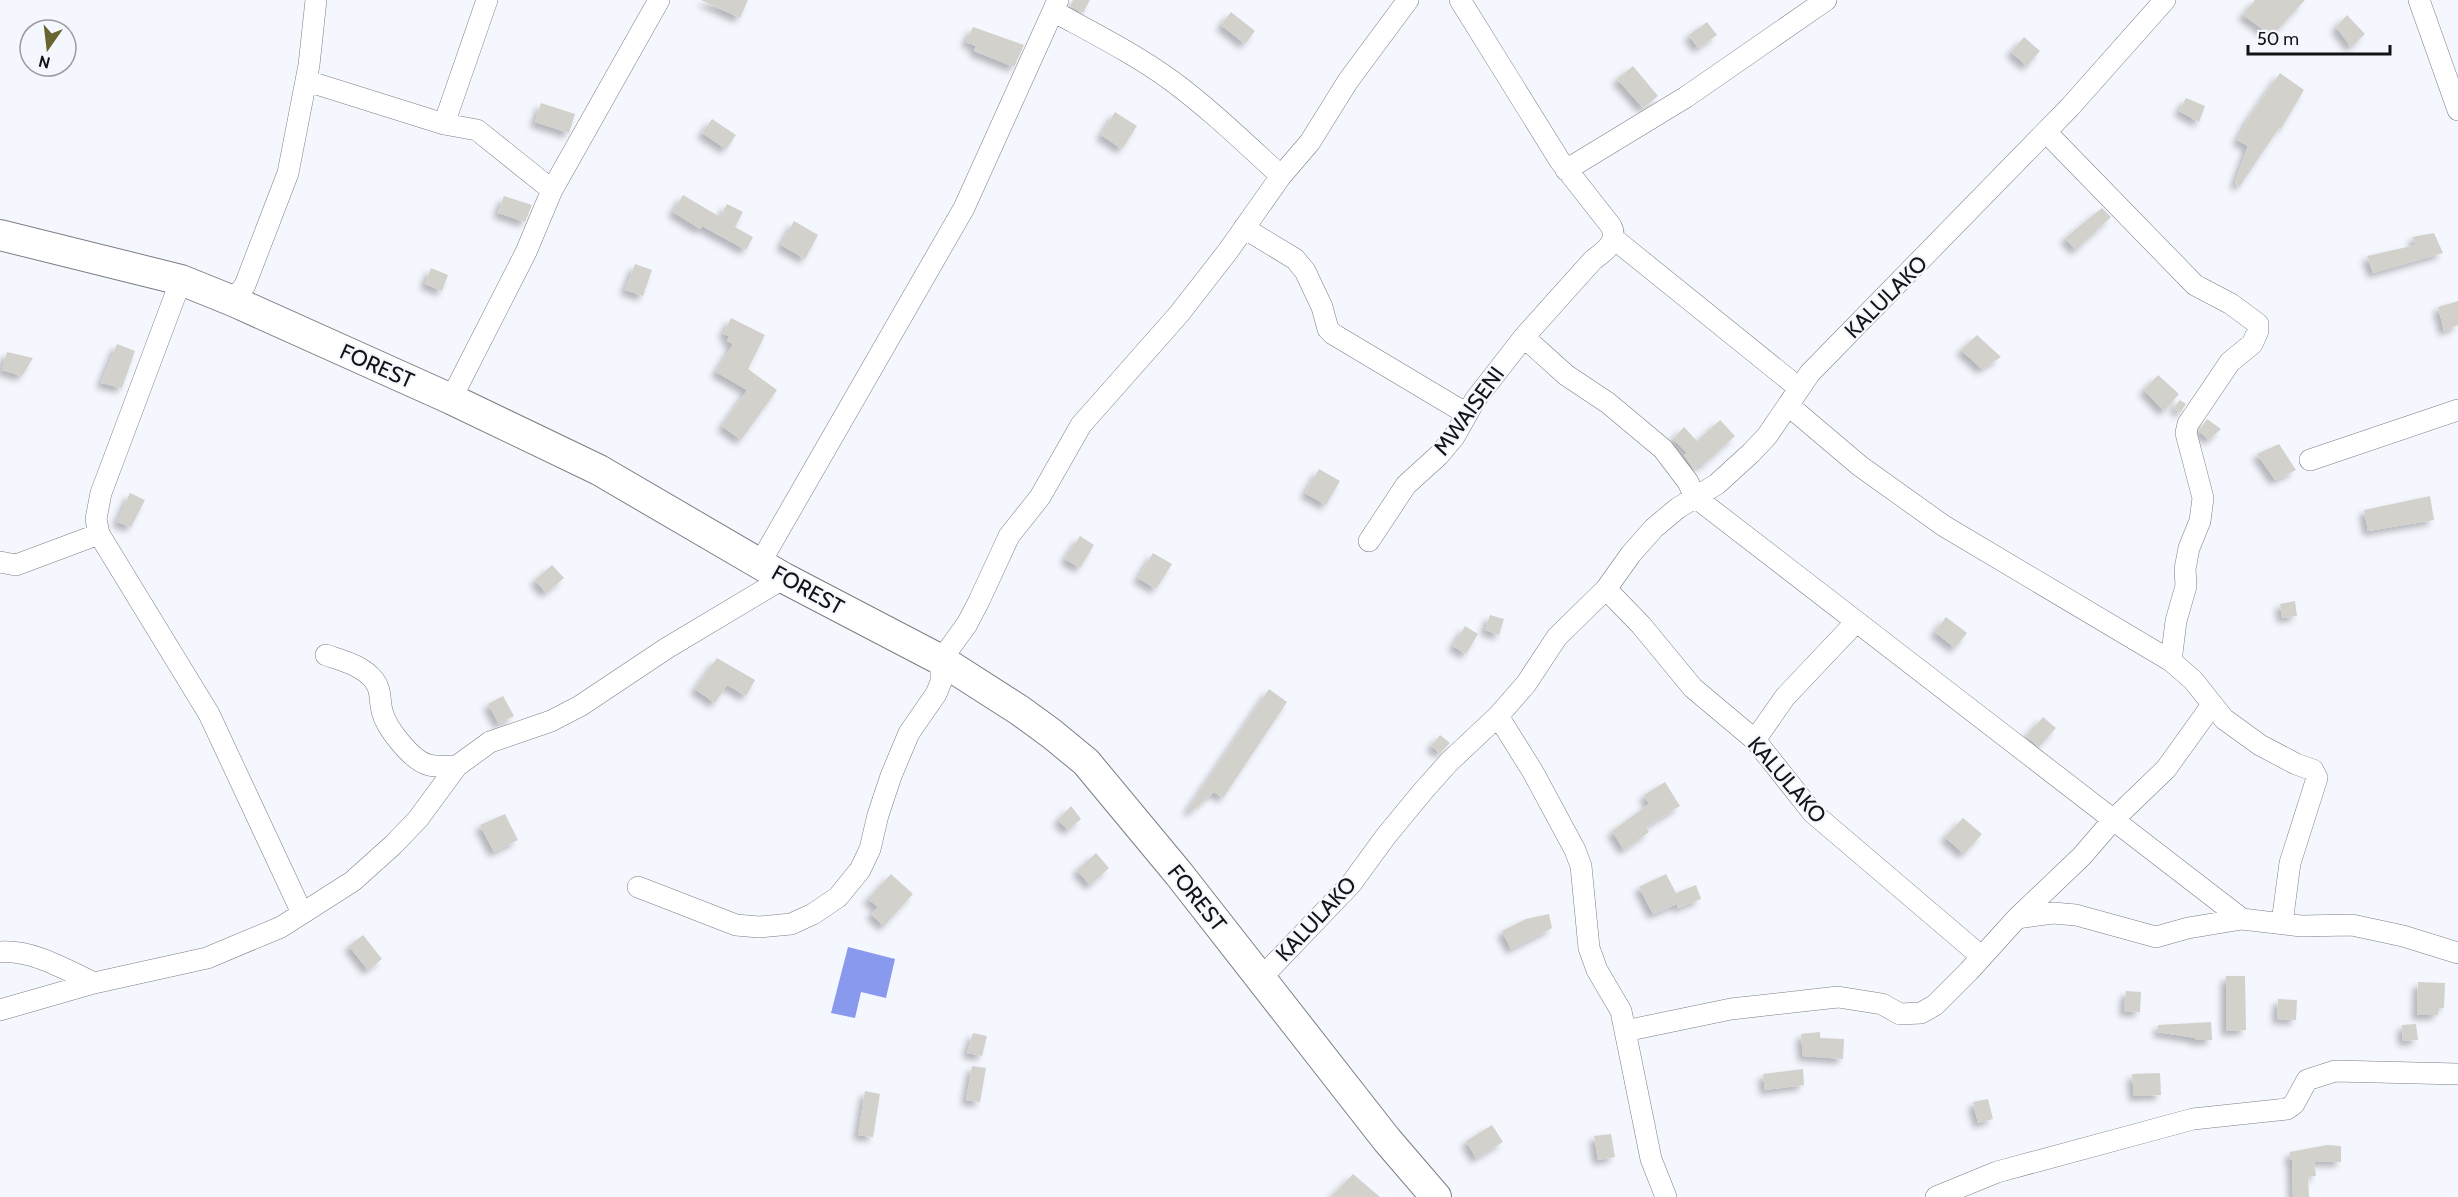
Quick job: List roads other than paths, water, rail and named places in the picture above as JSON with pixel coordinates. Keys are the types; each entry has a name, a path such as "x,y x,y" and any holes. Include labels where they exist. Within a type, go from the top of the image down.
{"street":[{"path":"233,301 245,285 285,183 300,124 316,0"},
{"path":"444,124 487,0"},
{"path":"452,399 526,252 552,190 659,0"},
{"path":"638,887 736,924 759,927 791,924 813,914 838,897 860,870 870,849 891,776 909,733 936,694 941,682 941,660 967,624 1009,536 1040,497 1081,425 1179,314 1281,176 1310,142 1348,81 1408,0"},
{"path":"1460,0 1566,170 1611,226 1614,232 1613,238 1794,397 1860,466 1944,526 2171,661 2193,680 2224,719 2260,745 2296,764 2313,770 2317,778 2290,863 2282,923"},
{"path":"1566,170 1686,97 1826,0"},
{"name":"KALULAKO","path":"1261,978 1351,884 1386,836 1449,762 1498,716 1526,684 1557,638 1606,589 1631,554 1654,528 1695,497 1717,484 1751,453 1767,436 1810,373 2046,132 2165,0"},
{"path":"2419,0 2450,66 2458,110"},
{"path":"0,1010 94,983 207,958 281,927 353,881 418,819 457,766 490,742 551,721 580,706 667,648 772,571 964,208 1055,5 1171,80 1206,108 1281,176"},
{"path":"307,81 444,124 477,130 552,190"},
{"path":"2046,132 2195,285 2231,304 2258,324 2258,331 2252,344 2230,362 2188,424 2186,433 2203,498 2200,521 2189,548 2185,569 2186,586 2176,621 2171,661"},
{"path":"1244,228 1295,259 1305,271 1322,307 1328,329 1333,334 1467,414"},
{"name":"FOREST","path":"0,235 181,280 452,399 599,470 772,571 941,660 1019,710 1086,762 1261,978 1387,1140 1436,1197"},
{"name":"MWAISENI","path":"1369,541 1406,485 1439,455 1454,437 1475,400 1524,337 1593,260 1605,251 1613,238"},
{"path":"181,280 101,493 96,519 99,534 208,714 302,914"},
{"path":"1524,337 1566,375 1608,403 1663,449 1688,482 1695,497 2242,919"},
{"path":"2310,460 2458,410"},
{"path":"0,562 16,564 28,561 99,534"},
{"name":"KALULAKO","path":"1606,589 1641,625 1694,688 1755,740 1812,813 1982,957"},
{"path":"1755,740 1785,698 1856,622"},
{"path":"326,655 363,668 374,680 381,691 384,721 414,758 428,765 457,766"},
{"path":"1625,1031 1731,1009 1838,997 1882,1004 1900,1014 1921,1013 1935,1005 2018,918 2082,856 2113,820 2166,769 2212,705"},
{"path":"1498,716 1533,772 1575,850 1581,866 1589,948 1597,970 1617,1002 1651,1160 1666,1197"},
{"path":"2018,918 2052,914 2076,915 2156,937 2188,928 2242,919 2307,926 2352,925 2403,936 2458,953"},
{"path":"0,952 25,954 46,960 94,983"},
{"path":"1936,1197 1997,1173 2193,1119 2287,1109 2294,1104 2307,1080 2335,1071 2458,1074"}],"water":[{"path":"848,947 895,959 886,998 861,992 855,1018 831,1013"}]}
